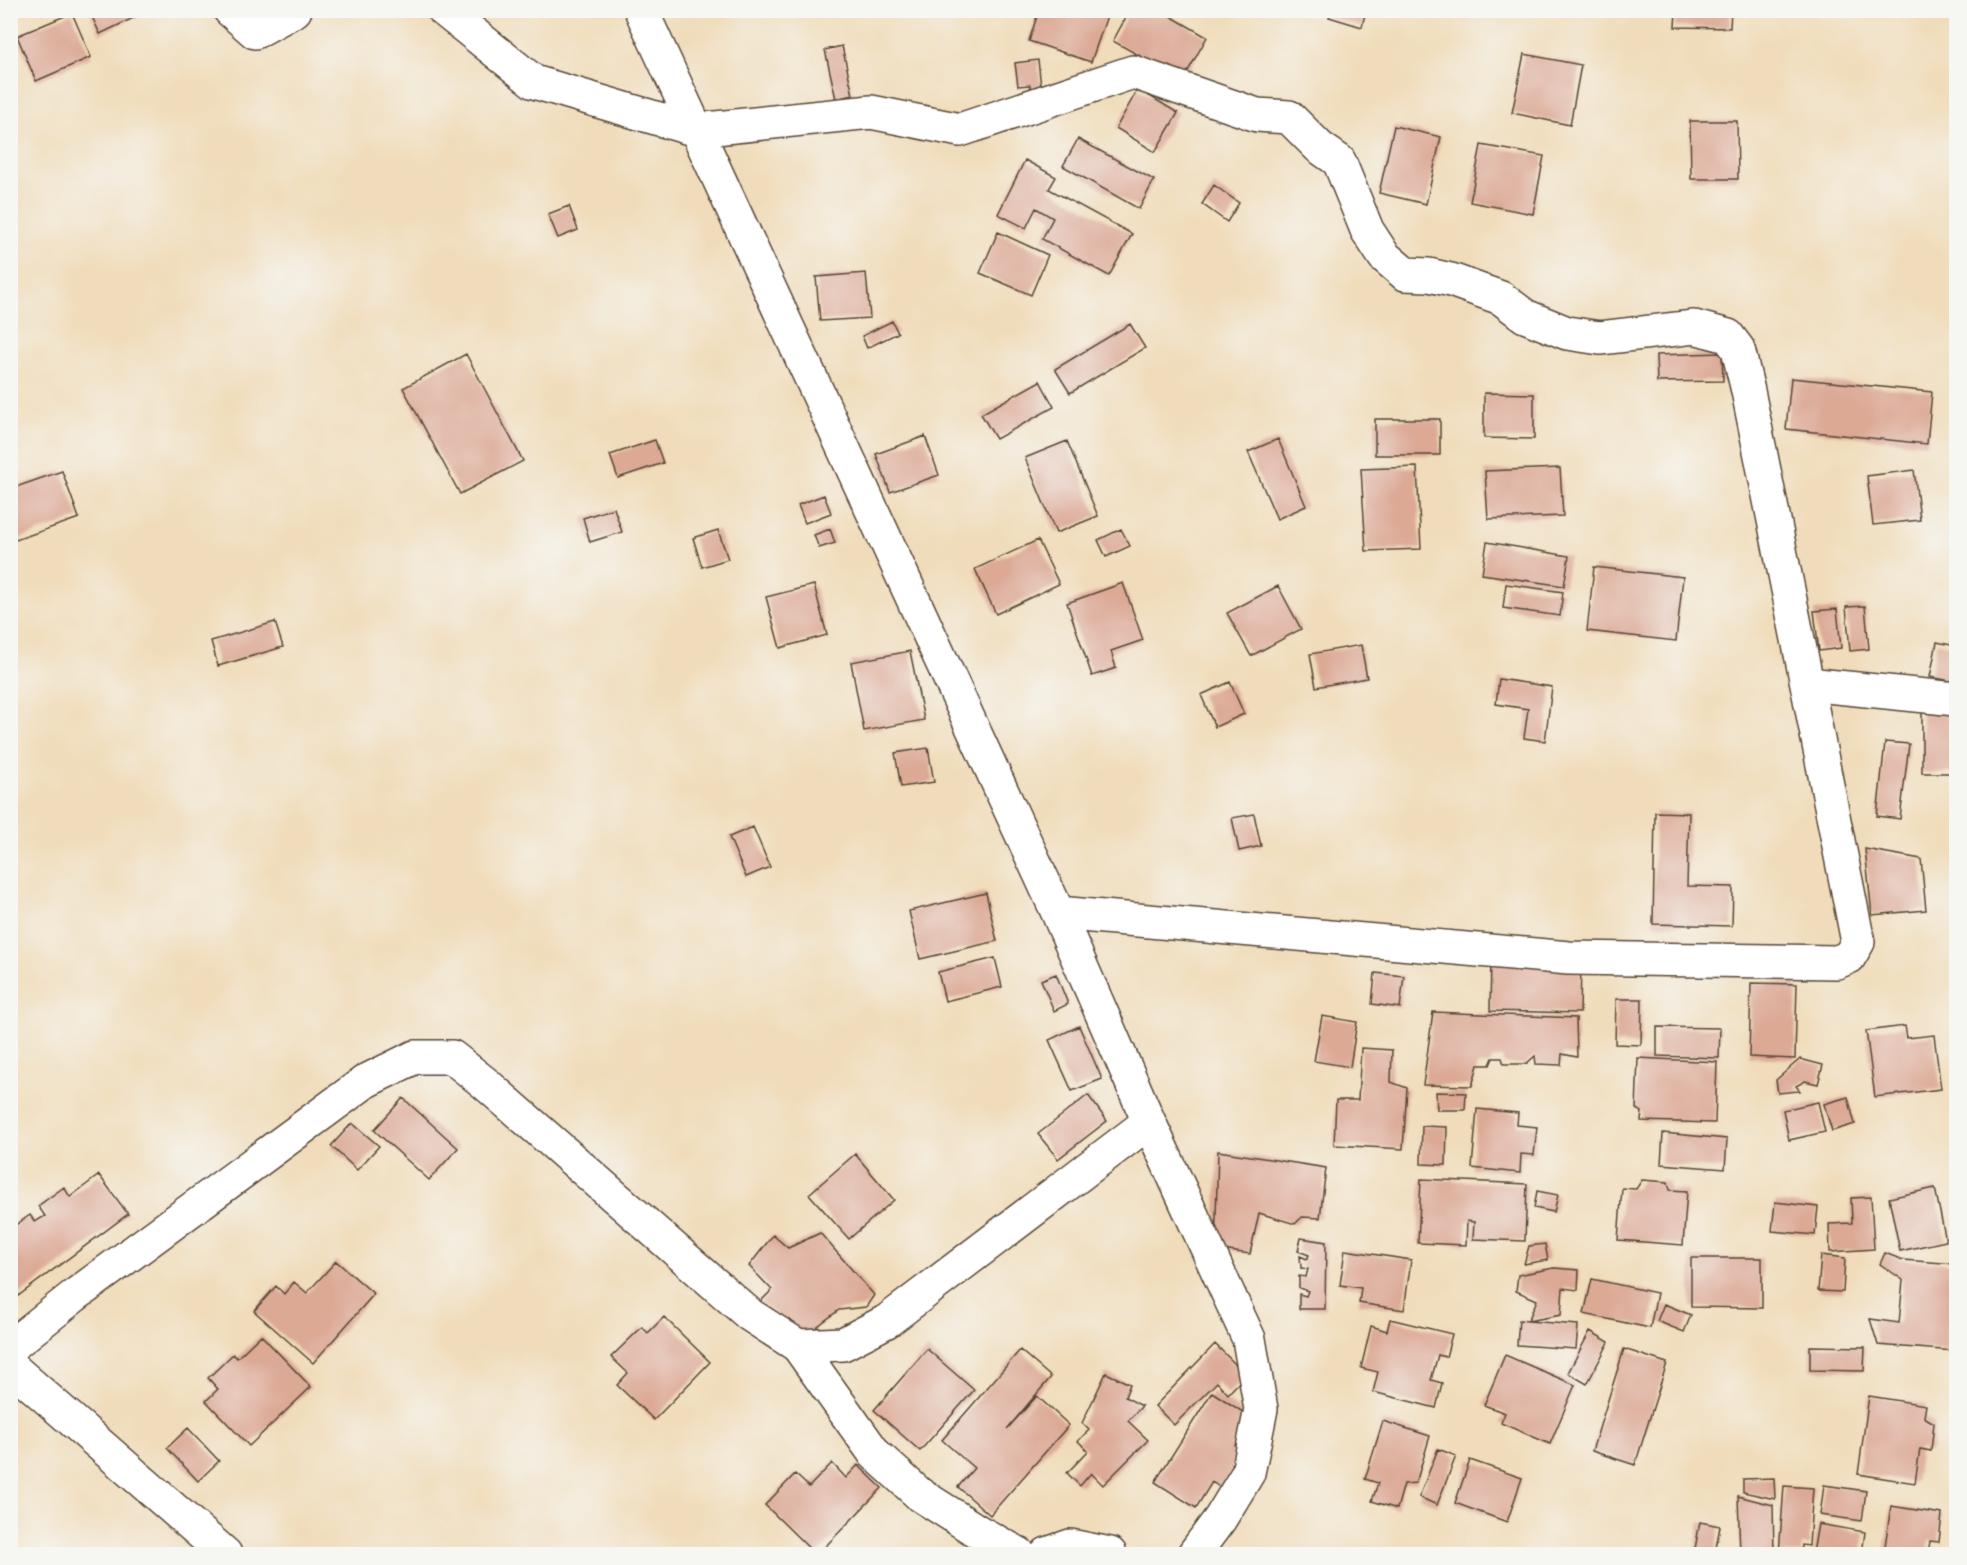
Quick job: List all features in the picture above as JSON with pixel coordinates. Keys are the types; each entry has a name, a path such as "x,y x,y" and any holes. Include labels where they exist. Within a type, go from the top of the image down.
{"street":[{"path":"230,10 255,32 295,10"},
{"path":"444,10 534,82 696,130 871,112 960,130 1133,72 1257,115 1289,117 1319,147 1339,161 1367,230 1384,256 1405,274 1429,275 1451,280 1501,298 1525,316 1567,333 1600,338 1694,327 1728,336 1738,350 1858,942 1849,957 1837,962 1569,958 1058,913"},
{"path":"641,10 1058,913 1149,1122 1249,1339 1261,1408 1248,1473 1220,1520 1194,1554"},
{"path":"1807,684 1956,699"},
{"path":"10,1347 74,1296 366,1081 415,1057 452,1057 486,1084 750,1315 798,1346 875,1454 919,1494 977,1531 1019,1554"},
{"path":"798,1346 843,1344 887,1321 1149,1122"},
{"path":"10,1366 225,1554"},
{"path":"1059,1552 1110,1554"}],"building":[{"path":"89,10 150,10 100,34"},
{"path":"1039,10 1109,10 1091,62 1029,41"},
{"path":"1130,10 1160,10 1207,37 1183,80 1113,41"},
{"path":"1331,10 1366,10 1362,27 1329,17"},
{"path":"1676,10 1731,10 1730,28 1675,27"},
{"path":"72,13 91,57 36,81 17,36"},
{"path":"842,46 853,95 836,99 825,50"},
{"path":"1524,54 1581,65 1570,125 1512,113"},
{"path":"1038,60 1042,95 1031,96 1030,85 1018,86 1015,63"},
{"path":"1138,89 1178,113 1155,152 1116,128"},
{"path":"1690,121 1737,121 1738,179 1691,179"},
{"path":"1394,126 1441,137 1426,204 1379,193"},
{"path":"1078,139 1154,180 1139,209 1063,166"},
{"path":"1481,145 1544,156 1533,214 1470,202"},
{"path":"1025,160 1056,177 1049,189 1132,234 1109,276 1042,239 1053,218 1036,208 1026,228 998,214"},
{"path":"1214,185 1239,203 1227,222 1202,204"},
{"path":"569,206 578,230 558,238 548,214"},
{"path":"998,232 1048,255 1031,295 980,273"},
{"path":"866,273 870,318 820,321 816,277"},
{"path":"892,321 898,333 867,348 862,336"},
{"path":"1130,324 1145,348 1070,393 1055,369"},
{"path":"1722,353 1723,381 1657,382 1656,355"},
{"path":"466,354 523,461 460,494 403,388"},
{"path":"1791,378 1932,392 1927,444 1786,429"},
{"path":"1040,381 1054,407 996,439 981,414"},
{"path":"1484,393 1534,394 1534,439 1484,438"},
{"path":"1375,419 1440,419 1440,455 1375,455"},
{"path":"925,436 939,475 890,492 876,454"},
{"path":"1278,439 1306,506 1277,519 1248,452"},
{"path":"655,440 663,463 618,478 610,455"},
{"path":"1067,441 1098,516 1056,533 1025,458"},
{"path":"1417,467 1421,549 1366,551 1361,469"},
{"path":"1560,468 1563,516 1488,519 1485,471"},
{"path":"1914,470 1920,520 1873,525 1867,476"},
{"path":"62,471 79,518 10,542 10,489"},
{"path":"824,495 831,513 805,523 798,505"},
{"path":"614,508 622,532 590,542 583,518"},
{"path":"830,529 835,543 819,548 814,535"},
{"path":"1121,529 1130,546 1106,557 1098,540"},
{"path":"718,530 728,559 702,567 693,538"},
{"path":"1038,540 1059,584 996,614 975,569"},
{"path":"1487,542 1569,556 1564,586 1482,574"},
{"path":"1594,567 1683,577 1676,641 1587,631"},
{"path":"1123,583 1143,640 1111,651 1116,668 1092,676 1067,603"},
{"path":"1506,584 1563,592 1560,616 1503,608"},
{"path":"814,585 827,635 780,648 766,597"},
{"path":"1278,586 1301,629 1251,656 1227,613"},
{"path":"1865,606 1869,649 1850,651 1846,607"},
{"path":"1837,609 1841,648 1819,651 1814,611"},
{"path":"275,622 283,647 218,666 211,641"},
{"path":"1937,642 1956,646 1956,682 1930,677"},
{"path":"1361,645 1367,678 1316,687 1310,654"},
{"path":"910,651 924,720 864,731 851,662"},
{"path":"1499,679 1552,687 1545,741 1524,738 1528,709 1496,704"},
{"path":"1230,682 1244,714 1215,727 1201,695"},
{"path":"1922,711 1956,711 1956,773 1922,773"},
{"path":"1885,742 1909,744 1900,819 1877,816"},
{"path":"928,748 934,782 901,787 895,753"},
{"path":"1655,812 1689,813 1687,886 1733,887 1732,926 1653,924"},
{"path":"1254,814 1261,846 1239,851 1232,818"},
{"path":"753,827 770,867 746,877 729,837"},
{"path":"1865,849 1921,859 1926,910 1872,915"},
{"path":"986,893 997,941 920,959 909,911"},
{"path":"995,958 1002,987 945,1001 938,972"},
{"path":"1491,959 1581,962 1580,1013 1490,1011"},
{"path":"1375,973 1404,976 1400,1008 1372,1004"},
{"path":"1056,974 1068,1004 1054,1011 1041,980"},
{"path":"1751,983 1797,984 1795,1059 1749,1057"},
{"path":"1616,999 1642,999 1641,1045 1615,1044"},
{"path":"1433,1012 1576,1018 1577,1057 1562,1054 1561,1065 1536,1064 1535,1056 1526,1064 1504,1064 1502,1058 1493,1058 1490,1065 1478,1065 1472,1086 1423,1085"},
{"path":"1322,1016 1357,1022 1350,1067 1314,1061"},
{"path":"1079,1026 1102,1079 1072,1091 1049,1040"},
{"path":"1905,1026 1907,1038 1934,1035 1941,1089 1875,1097 1866,1031"},
{"path":"1657,1027 1720,1028 1719,1058 1657,1056"},
{"path":"1361,1048 1392,1050 1391,1082 1407,1088 1403,1149 1334,1145 1336,1100 1358,1100"},
{"path":"1638,1058 1717,1062 1715,1123 1641,1121 1642,1112 1636,1109"},
{"path":"1800,1059 1823,1065 1818,1084 1805,1081 1796,1086 1800,1091 1778,1093 1776,1080"},
{"path":"1436,1092 1466,1093 1465,1110 1437,1110"},
{"path":"1088,1095 1107,1121 1058,1159 1038,1134"},
{"path":"1848,1097 1855,1124 1832,1131 1824,1104"},
{"path":"403,1098 458,1148 429,1180 374,1130"},
{"path":"1818,1102 1825,1132 1789,1140 1783,1110"},
{"path":"1477,1109 1518,1113 1517,1125 1537,1127 1534,1155 1521,1154 1520,1173 1472,1168"},
{"path":"352,1123 379,1146 357,1170 331,1146"},
{"path":"1422,1126 1447,1127 1446,1165 1421,1164"},
{"path":"1663,1133 1727,1139 1725,1169 1661,1164"},
{"path":"1218,1151 1326,1168 1320,1218 1302,1217 1295,1224 1259,1213 1250,1254 1215,1249"},
{"path":"855,1154 894,1200 849,1239 809,1194"},
{"path":"99,1175 128,1214 10,1302 10,1229 30,1215 35,1222 45,1216 38,1206 64,1187 70,1197"},
{"path":"1421,1179 1527,1184 1525,1241 1473,1239 1474,1222 1467,1221 1466,1245 1418,1243"},
{"path":"1642,1180 1668,1182 1670,1190 1687,1191 1683,1245 1618,1240 1622,1188 1636,1189"},
{"path":"1935,1188 1946,1241 1900,1251 1889,1198"},
{"path":"1537,1191 1558,1195 1554,1212 1534,1208"},
{"path":"1871,1197 1874,1249 1830,1252 1829,1224 1852,1223 1851,1198"},
{"path":"1775,1202 1818,1207 1815,1235 1772,1231"},
{"path":"820,1233 874,1295 866,1307 839,1310 803,1337 760,1302 772,1290 749,1266 773,1235 788,1248"},
{"path":"1301,1238 1326,1242 1325,1309 1299,1309 1299,1294 1306,1296 1308,1291 1299,1288 1299,1276 1306,1277 1308,1269 1301,1268 1300,1256 1307,1259 1309,1255 1298,1251"},
{"path":"1545,1244 1548,1260 1524,1264 1529,1246"},
{"path":"1345,1250 1411,1260 1404,1310 1359,1303 1361,1288 1340,1285"},
{"path":"1885,1253 1903,1260 1956,1264 1955,1351 1878,1345 1870,1319 1899,1323 1903,1280 1880,1264"},
{"path":"1821,1255 1845,1258 1843,1292 1818,1291"},
{"path":"1691,1258 1762,1258 1762,1308 1691,1307"},
{"path":"336,1261 374,1294 313,1363 254,1311 276,1286 284,1294 294,1282 307,1293"},
{"path":"1554,1268 1579,1270 1578,1290 1563,1288 1561,1315 1528,1321 1537,1300 1516,1291 1518,1275"},
{"path":"1592,1279 1657,1293 1650,1328 1584,1314"},
{"path":"1664,1304 1691,1315 1684,1332 1657,1321"},
{"path":"664,1317 710,1362 654,1420 617,1385 628,1373 611,1357 642,1327 648,1333"},
{"path":"1390,1319 1452,1334 1446,1357 1438,1355 1431,1380 1442,1383 1436,1408 1373,1392 1378,1372 1361,1368 1371,1326 1387,1331"},
{"path":"1519,1320 1578,1325 1576,1349 1517,1345"},
{"path":"1590,1331 1609,1342 1587,1384 1568,1373"},
{"path":"261,1335 311,1387 249,1446 206,1401 218,1389 208,1378 233,1354 237,1358"},
{"path":"1215,1344 1246,1375 1228,1394 1217,1382 1174,1425 1155,1406"},
{"path":"1810,1346 1865,1347 1864,1371 1810,1370"},
{"path":"927,1349 974,1390 920,1451 874,1410"},
{"path":"1624,1349 1667,1363 1635,1465 1592,1451"},
{"path":"1020,1350 1051,1377 1007,1429 1037,1396 1069,1425 990,1515 958,1487 974,1468 942,1440"},
{"path":"1505,1355 1575,1385 1550,1444 1501,1423 1505,1413 1484,1405"},
{"path":"1106,1373 1130,1384 1125,1397 1142,1406 1128,1421 1148,1440 1103,1485 1091,1473 1080,1486 1067,1473 1088,1451 1078,1441 1089,1430 1082,1423"},
{"path":"1212,1392 1252,1418 1235,1445 1244,1451 1221,1488 1212,1482 1196,1508 1155,1482"},
{"path":"1869,1396 1926,1405 1924,1417 1934,1423 1931,1451 1920,1449 1915,1483 1858,1474"},
{"path":"1383,1421 1430,1436 1416,1483 1404,1484 1397,1509 1372,1501 1378,1483 1365,1479"},
{"path":"188,1428 219,1461 198,1481 167,1448"},
{"path":"1438,1449 1456,1456 1437,1505 1419,1497"},
{"path":"1470,1460 1522,1478 1507,1522 1455,1503"},
{"path":"832,1463 846,1478 858,1465 882,1488 818,1554 815,1554 765,1505 795,1474 809,1487"},
{"path":"1774,1478 1775,1499 1743,1492 1743,1479"},
{"path":"1824,1485 1866,1491 1862,1521 1820,1515"},
{"path":"1784,1486 1813,1488 1809,1546 1802,1545 1801,1554 1779,1554"},
{"path":"1738,1496 1773,1505 1774,1554 1740,1554"},
{"path":"1891,1506 1942,1514 1939,1542 1930,1541 1928,1554 1884,1553"},
{"path":"1700,1522 1720,1526 1715,1554 1694,1554"},
{"path":"1818,1524 1865,1532 1862,1554 1813,1553"}]}
